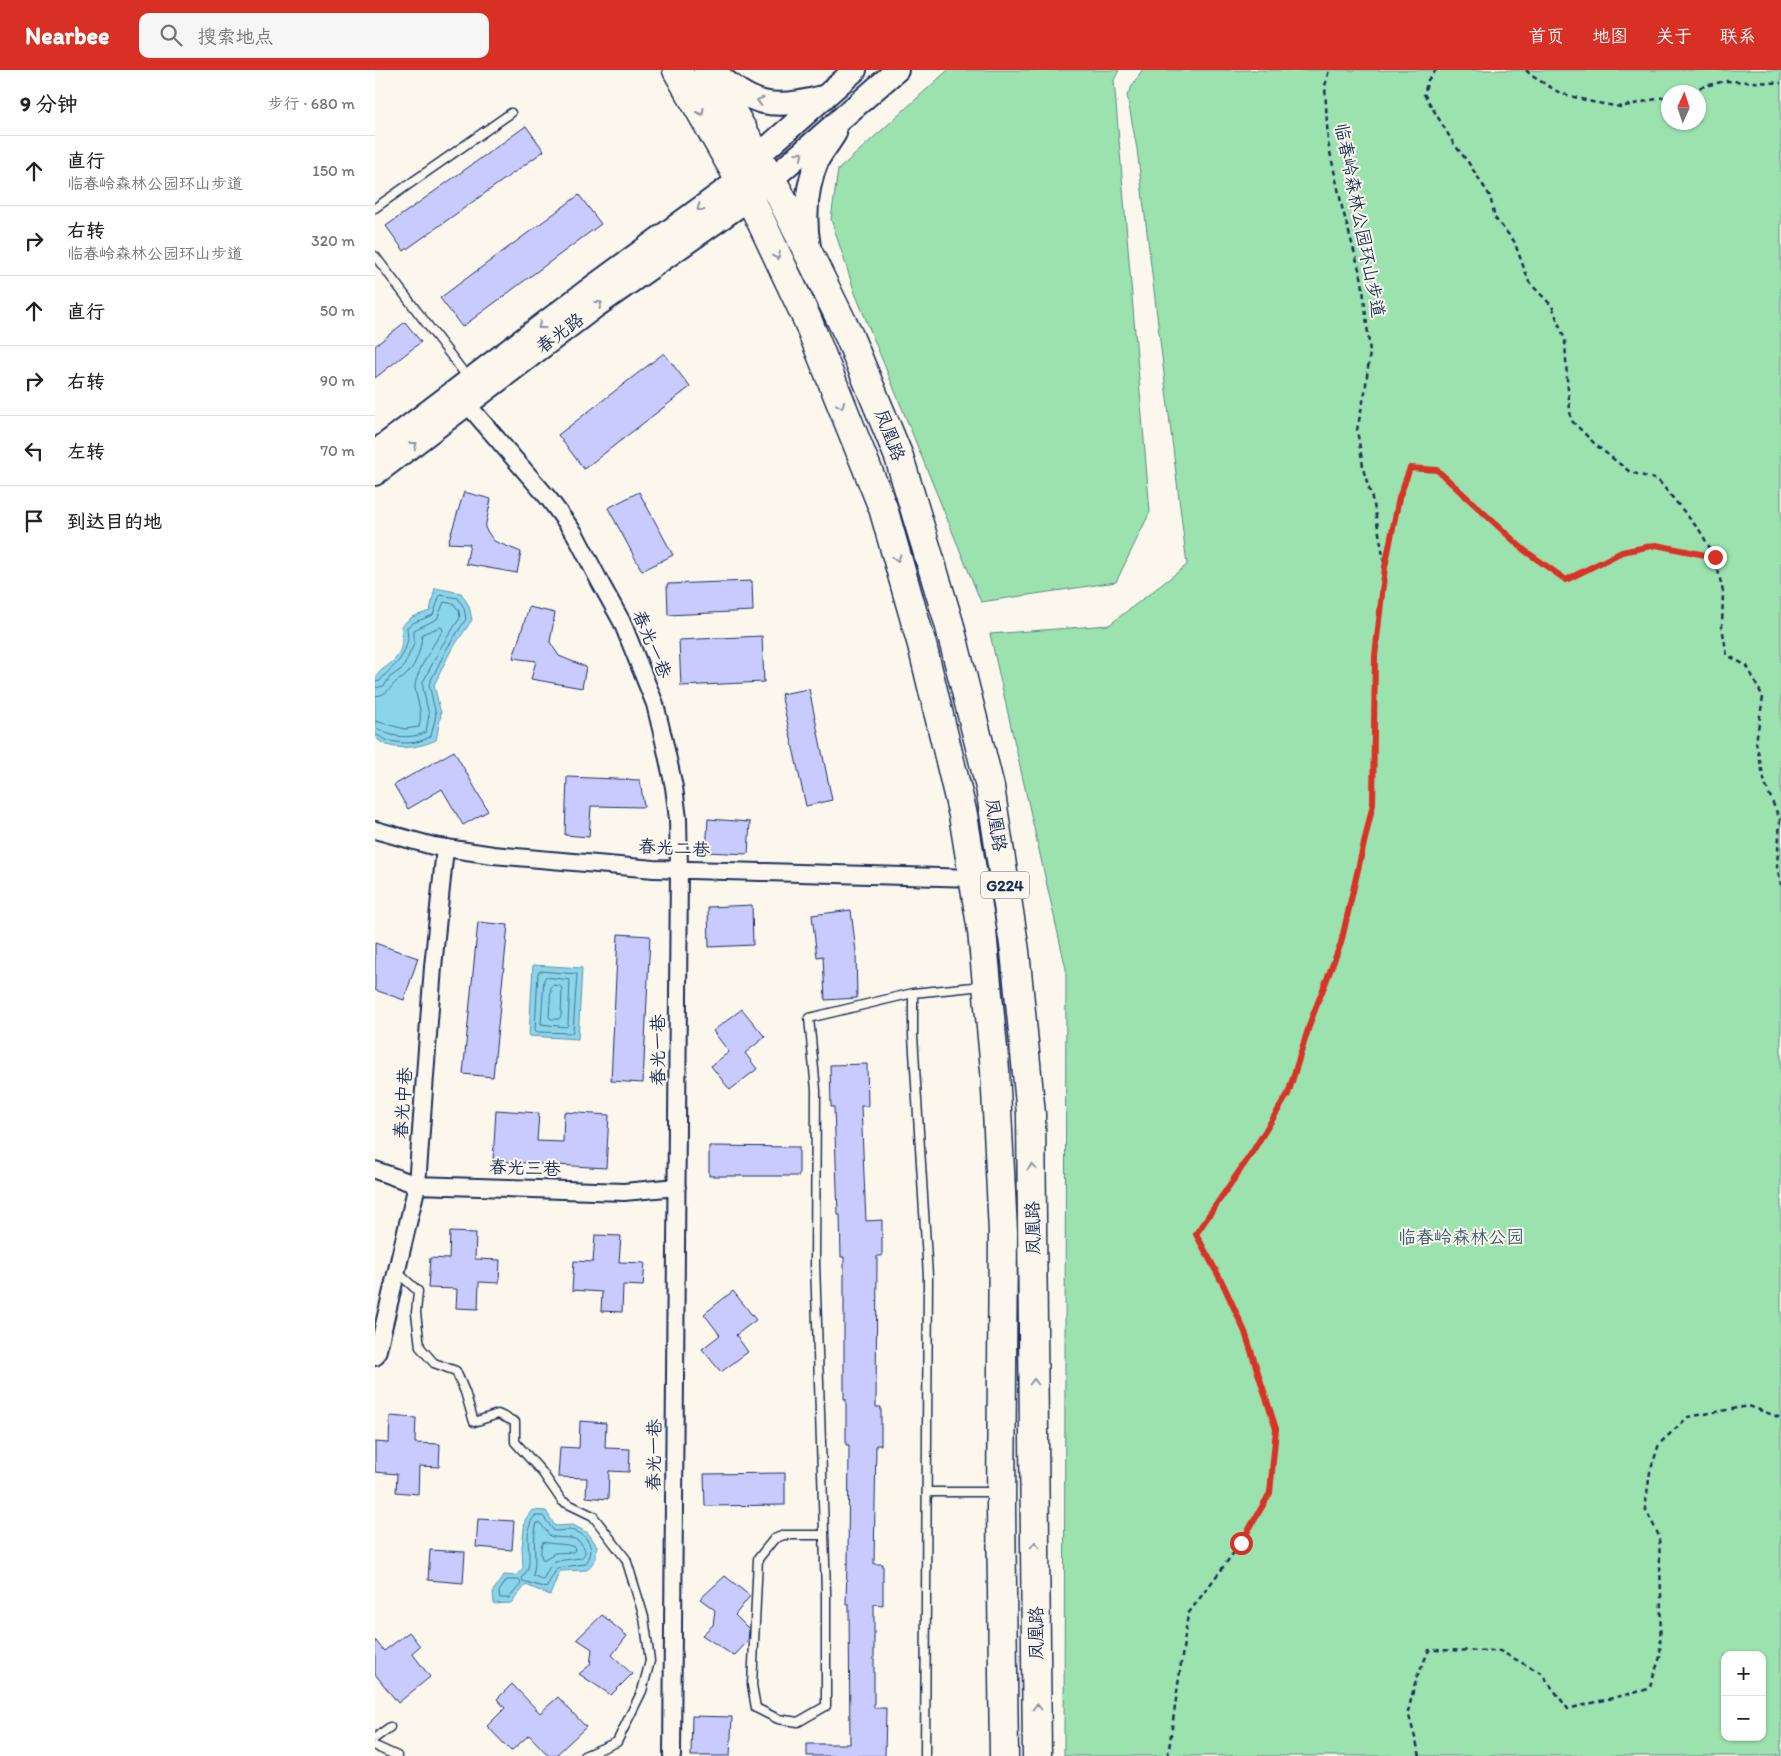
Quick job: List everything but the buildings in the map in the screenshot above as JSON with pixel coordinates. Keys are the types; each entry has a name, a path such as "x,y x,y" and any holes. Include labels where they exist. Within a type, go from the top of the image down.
{"highway":[{"name":"凤凰路","path":"677,70 745,189 807,320 883,508 924,654 963,815 982,930 988,985 995,1070 1003,1232 1001,1492 1004,1756"},
{"name":"凤凰路","path":"708,70 764,168 811,258 849,336 899,457 949,623 990,787 1015,951 1031,1114 1037,1756"}],"main road":[{"path":"713,70 726,83 742,94 759,102 777,104 801,103 825,96"},
{"path":"745,189 825,96 855,70"},
{"path":"764,168 842,119 897,70"},
{"path":"811,258 806,210 811,186 818,160 842,119"},
{"name":"春光路","path":"375,452 587,291 745,189"},
{"name":"春光路","path":"375,474 596,306 745,189"}],"street":[{"name":"春光一巷","path":"467,404 532,479 575,534 622,622 655,704 674,787 678,819 679,870 671,1756"},
{"name":"春光二巷","path":"375,830 433,846 493,855 679,870 973,878"},
{"name":"春光中巷","path":"375,1357 417,1185 433,967 445,848"},
{"name":"春光三巷","path":"375,1170 417,1185 624,1192 677,1187"}],"lane":[{"path":"375,208 511,113"},
{"path":"375,256 470,380"},
{"path":"824,1535 784,1535 773,1539 759,1559 752,1685 756,1708 778,1719 798,1722 825,1706 824,1535 815,1263 816,1090 809,1018 913,993 988,985"},
{"path":"913,993 913,1036 928,1276 925,1756"},
{"path":"396,1272 418,1291 416,1313 420,1348 434,1363 456,1371 474,1422 498,1414 515,1422 515,1442 542,1472 562,1501 593,1516 626,1559 644,1617 649,1661 642,1691 617,1742 584,1756"},
{"path":"927,1492 1001,1492"},
{"path":"375,1738 390,1727"},
{"path":"375,1746 397,1756"}],"path":[{"name":"临春岭森林公园环山步道","path":"1168,1756 1188,1614 1241,1543 1270,1493 1276,1429 1245,1332 1223,1284 1196,1234 1251,1154 1288,1094 1311,1020 1341,943 1373,804 1375,656 1385,567 1375,505 1364,472 1357,430 1365,392 1370,352 1362,280 1328,143 1325,86 1329,70"},
{"path":"1436,70 1428,80 1424,94 1454,144 1490,196 1495,218 1514,241 1529,282 1552,306 1565,340 1571,420 1597,446 1630,472 1658,480 1701,531 1715,557 1723,592 1722,627 1727,655 1747,666 1763,697 1756,742 1765,784 1780,820 1777,866 1781,885"},
{"path":"1526,70 1532,76 1560,93 1602,104 1621,107 1661,98"},
{"path":"1706,86 1725,81 1781,83"},
{"path":"1385,567 1399,498 1410,468 1437,470 1524,550 1566,580 1622,552 1656,545 1715,557"},
{"path":"1421,1756 1408,1712 1416,1680 1429,1650 1500,1651 1541,1673 1568,1709 1649,1689 1660,1657 1661,1594 1659,1536 1645,1508 1650,1472 1659,1444 1688,1417 1749,1406 1781,1418"}],"green space":[{"path":"948,70 1119,70 1114,80 1150,512 1116,582 981,602 855,293 831,219 838,170"},
{"name":"临春岭森林公园","path":"1142,70 1781,70 1781,1756 1064,1756 1066,969 990,634 1109,625 1187,565 1137,149 1127,95"}],"water":[{"path":"435,588 461,593 469,606 472,620 450,652 434,685 441,714 436,740 404,748 388,745 375,737 376,678 379,672 396,658 400,650 402,640 401,626 412,617 430,611"},
{"path":"533,965 582,968 578,1039 529,1036"},
{"path":"532,1510 546,1511 555,1526 573,1525 588,1533 597,1546 596,1559 587,1570 560,1571 550,1595 526,1585 511,1603 494,1604 493,1591 504,1575 516,1576 523,1568 522,1547 525,1520"}],"route":[{"path":"1241,1543 1270,1493 1276,1429 1245,1332 1223,1284 1196,1234 1251,1154 1288,1094 1311,1020 1341,943 1373,804 1375,656 1385,567 1399,498 1410,468 1437,470 1524,550 1566,580 1622,552 1656,545 1715,557"}]}
